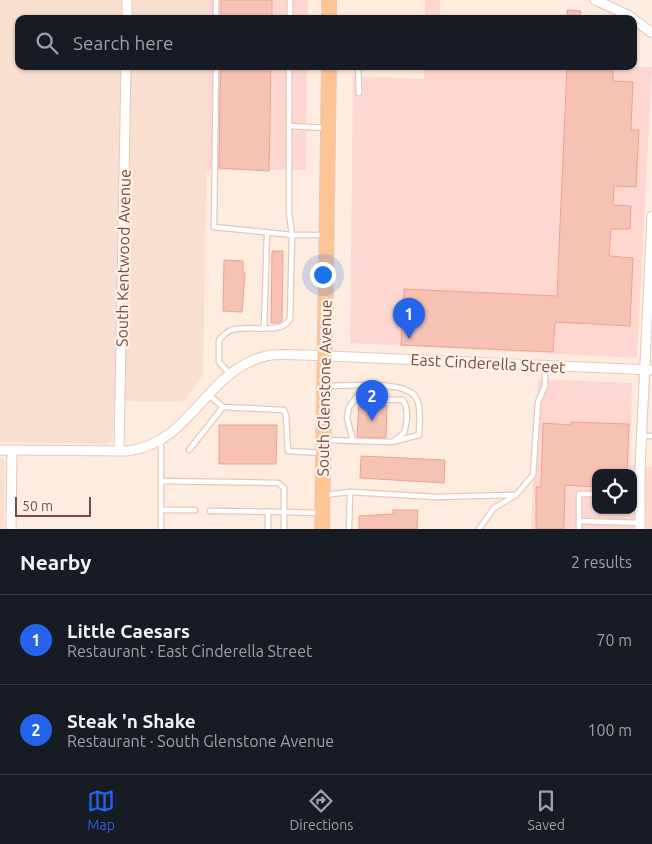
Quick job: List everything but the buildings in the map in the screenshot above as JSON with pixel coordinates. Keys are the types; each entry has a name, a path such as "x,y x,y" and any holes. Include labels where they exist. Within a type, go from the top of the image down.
{"main road":[{"path":"329,0 329,15"},
{"name":"South Glenstone Avenue","path":"322,529 329,70"}],"street":[{"path":"127,0 127,15"},
{"path":"595,0 628,15"},
{"path":"637,22 652,33"},
{"name":"South Kentwood Avenue","path":"119,451 126,70"},
{"path":"640,526 637,495 649,370 652,216"},
{"name":"East Cinderella Street","path":"161,441 185,422 208,393 229,373 247,362 268,356 325,356 649,370"},
{"path":"0,450 119,451 144,448 161,441"},
{"path":"10,529 12,450"}],"lane":[{"path":"216,0 216,15"},
{"path":"290,0 290,15"},
{"path":"216,70 214,227 292,235 326,235"},
{"path":"229,373 219,362 219,340 229,330 251,326 278,328 286,325 290,319 292,235 289,213 289,70"},
{"path":"358,70 359,93"},
{"path":"288,126 328,128"},
{"path":"264,327 267,233"},
{"path":"266,262 273,262"},
{"path":"284,262 292,262"},
{"path":"266,273 272,273"},
{"path":"284,274 291,274"},
{"path":"266,285 272,285"},
{"path":"284,286 291,286"},
{"path":"265,298 272,298"},
{"path":"284,299 291,299"},
{"path":"265,310 272,310"},
{"path":"283,311 290,311"},
{"path":"479,529 494,508 516,495 533,475 538,402 545,386 545,366"},
{"path":"208,393 223,407 281,408 286,416 288,451 353,441 392,442 419,435 418,404 414,395 395,386 324,386"},
{"path":"353,441 347,418 349,407 364,386"},
{"path":"355,399 403,400 406,415 404,433 392,442"},
{"path":"189,450 223,407"},
{"path":"642,436 652,436"},
{"path":"161,441 161,529"},
{"path":"161,481 278,483 284,488 284,529"},
{"path":"323,495 350,492 436,497 516,495"},
{"path":"349,529 350,492"},
{"path":"579,529 579,494 592,494"},
{"path":"161,510 195,510"},
{"path":"210,511 322,513"},
{"path":"268,512 268,529"},
{"path":"579,521 619,522 640,526"},
{"path":"619,522 619,529"}],"shaded area":[{"path":"0,0 210,0 209,15 15,15 15,70 208,70 203,375 183,402 114,401 113,437 111,442 107,444 0,442"},
{"path":"210,0 308,0 308,15 209,15"},
{"path":"425,0 440,0 440,15 425,15"},
{"path":"637,67 652,67 637,358 350,343 353,76 424,79 424,70 637,70"},
{"path":"208,70 307,70 306,170 206,170"},
{"path":"538,379 632,383 630,465 652,467 652,529 531,529"},
{"path":"0,457 3,458 5,463 4,529 0,529"}],"place":[{"name":"Little Caesars","path":"409,339"},
{"name":"Steak 'n Shake","path":"372,421"}]}
